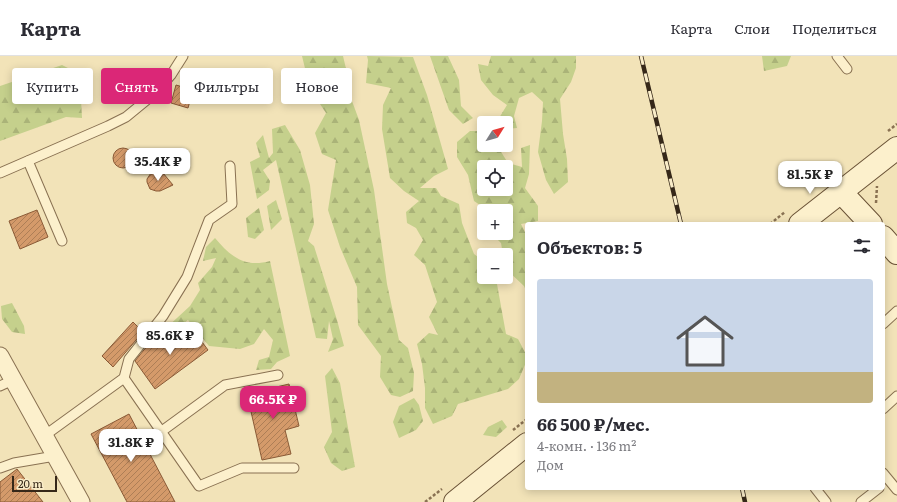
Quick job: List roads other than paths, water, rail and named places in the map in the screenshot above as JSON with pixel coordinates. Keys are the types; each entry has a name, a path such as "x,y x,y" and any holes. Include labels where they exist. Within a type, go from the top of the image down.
{"main road":[{"path":"803,222 897,148"},
{"path":"841,192 874,214"},
{"path":"885,238 897,253"},
{"path":"455,502 525,446"}],"street":[{"path":"0,356 6,383 44,436 81,502"}],"lane":[{"path":"0,173 126,117 154,94 171,75 183,56"},
{"path":"837,56 847,69"},
{"path":"28,161 62,241"},
{"path":"44,436 124,378 129,359 163,316 186,277 209,220 232,204 230,166"},
{"path":"885,322 897,311"},
{"path":"162,431 225,385 278,375"},
{"path":"124,378 199,486 242,468 294,468"},
{"path":"885,407 897,396"},
{"path":"0,468 14,463 55,456"},
{"path":"817,490 826,502"},
{"path":"861,502 876,490"}],"railway":[{"path":"641,56 681,222"},
{"path":"742,490 745,502"}]}
